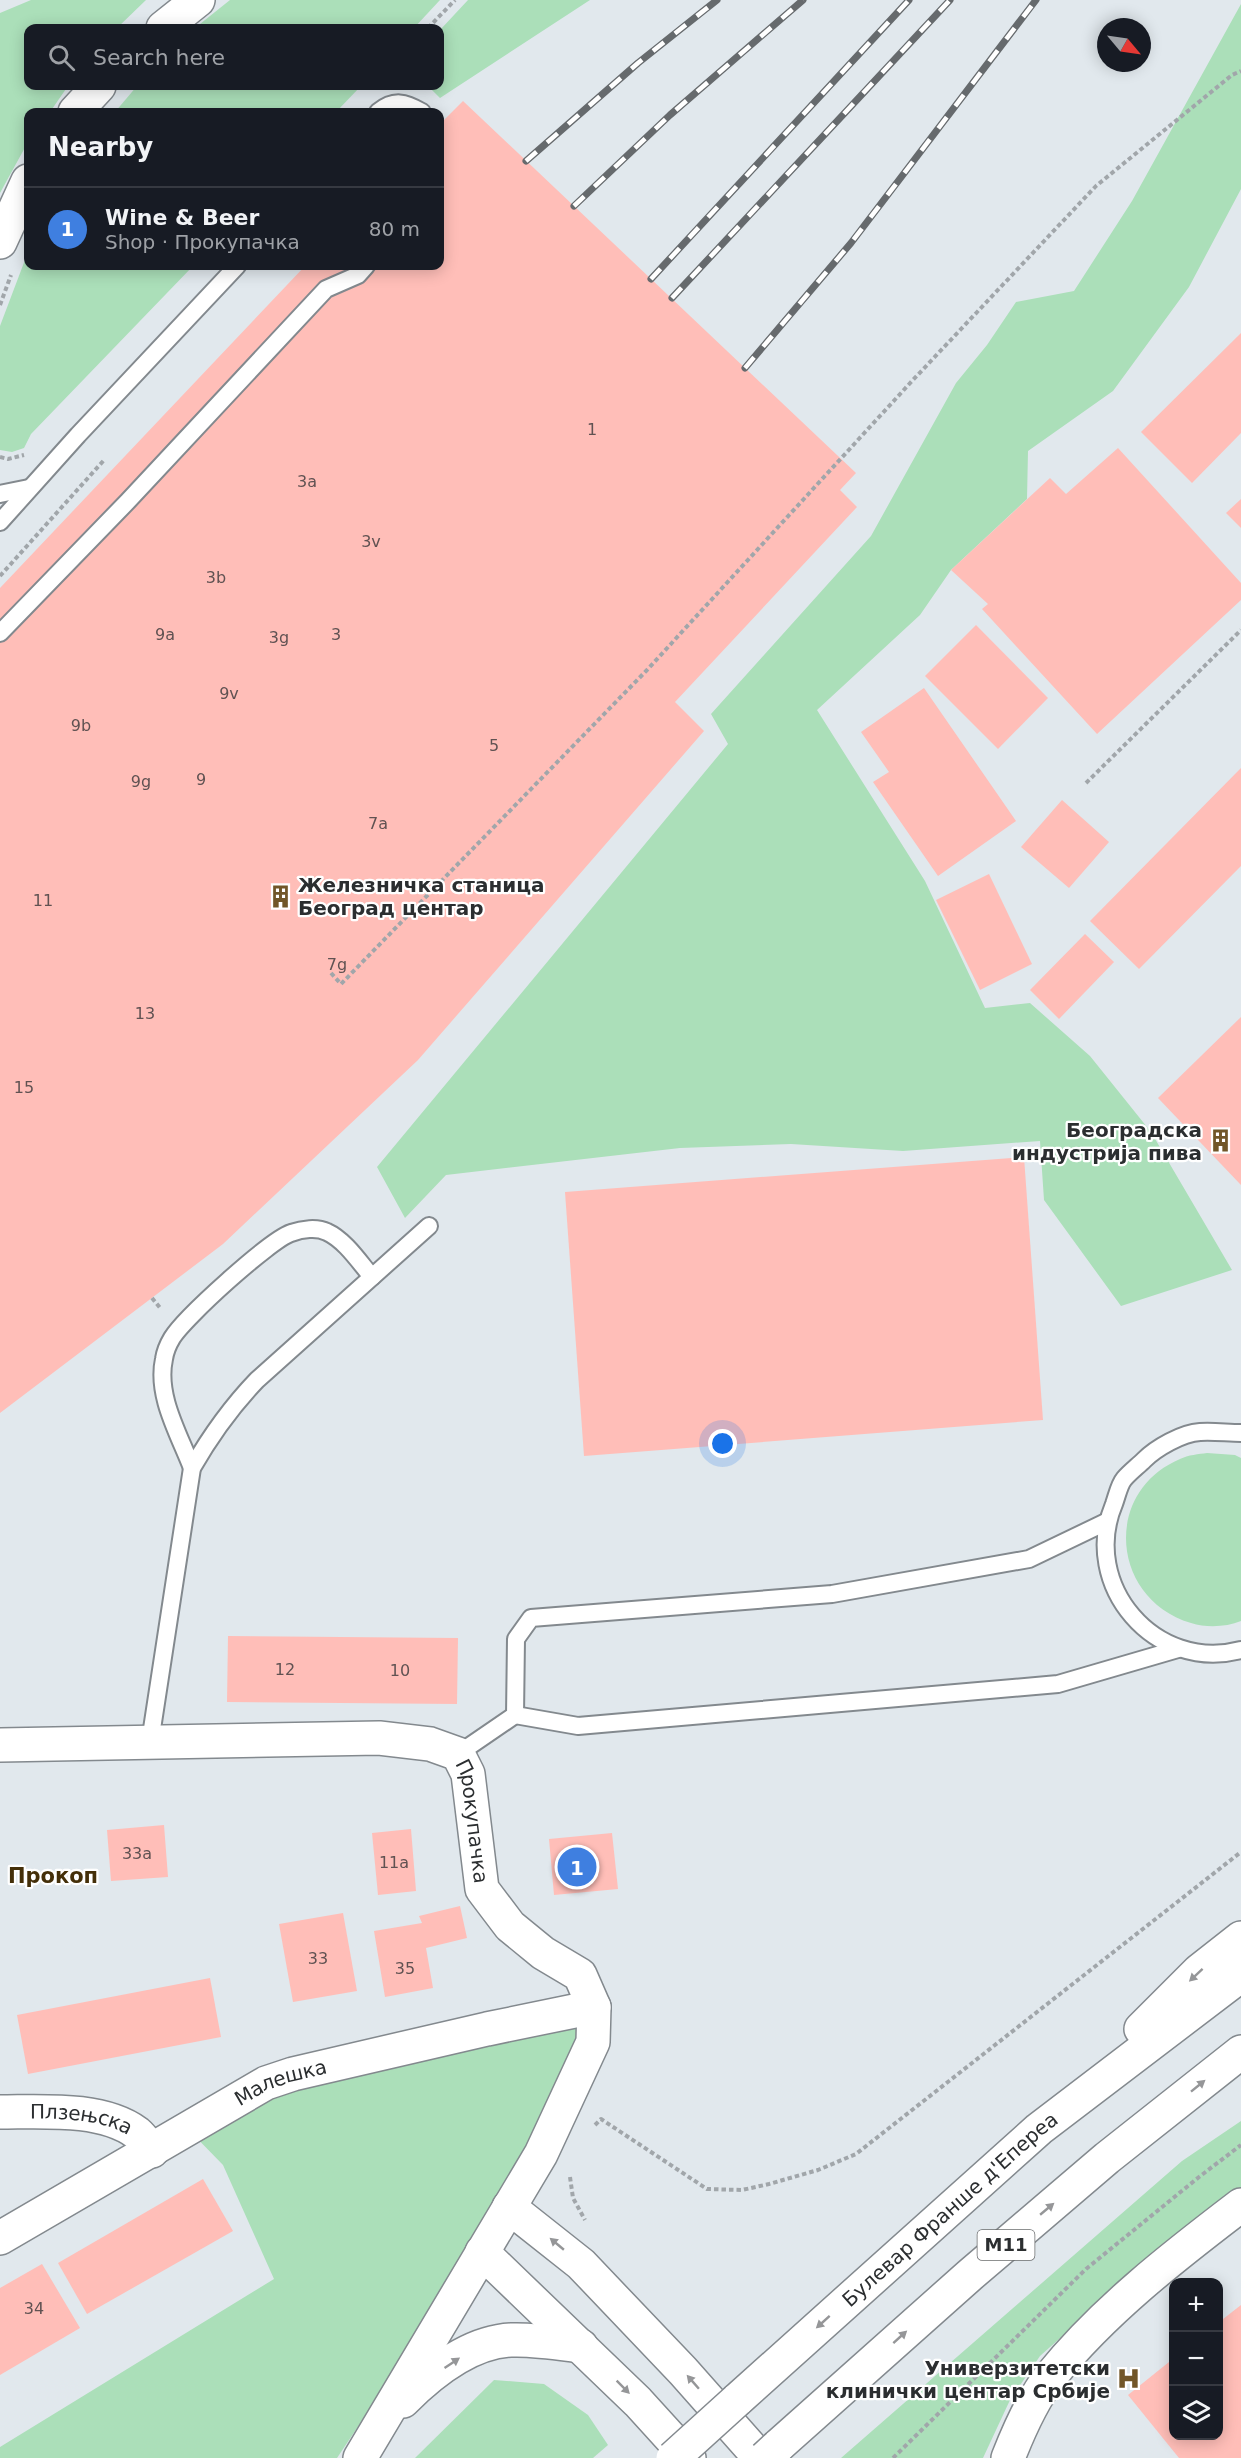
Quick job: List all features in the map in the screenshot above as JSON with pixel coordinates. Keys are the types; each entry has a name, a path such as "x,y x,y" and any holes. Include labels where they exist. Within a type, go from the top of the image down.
{"main road":[{"path":"168,24 198,0"},
{"path":"79,108 95,90"},
{"path":"0,242 24,191"},
{"name":"Прокупачка","path":"0,1746 379,1738 430,1744 458,1754 468,1774 482,1889 510,1926 543,1953 580,1974 594,2007 593,2042 541,2154 376,2428"},
{"path":"1039,2129 1199,1971 1241,1938"},
{"name":"Булевар Франше д'Епереа","path":"673,2458 1039,2129 1241,1975"},
{"name":"Малешка","path":"0,2238 266,2083 293,2074 594,2007"},
{"name":"M11","path":"768,2454 970,2275 1107,2158 1241,2052"},
{"name":"Плзењска","path":"0,2112 92,2114 120,2122 139,2134 152,2151"},
{"path":"1008,2458 1032,2407 1049,2379 1068,2357 1135,2292 1241,2205"},
{"path":"509,2207 544,2234 596,2280 683,2371 768,2454"},
{"path":"482,2252 638,2402 689,2458"},
{"path":"360,2458 376,2428 422,2383 475,2347 509,2340 581,2346"}],"lane":[{"path":"383,108 397,102 412,108"},
{"path":"0,522 29,488 233,270"},
{"path":"0,633 128,501 326,289 358,275 362,270"},
{"path":"0,494 29,488"},
{"path":"150,1742 192,1467 213,1431 257,1380 429,1226"},
{"path":"192,1467 167,1404 162,1382 164,1359 168,1348 172,1338 185,1321 271,1244 291,1233 311,1229 328,1232 342,1243 372,1277"},
{"path":"1241,1434 1198,1432 1156,1448 1123,1480 1106,1522 1106,1561 1119,1599 1144,1629 1178,1649 1223,1655 1241,1650"},
{"path":"515,1715 516,1639 531,1618 832,1594 1029,1559 1106,1522"},
{"path":"458,1754 515,1715 578,1726 1059,1684 1178,1649"}],"path":[{"path":"432,24 455,0"},
{"path":"331,973 341,984 623,695 912,381 1096,186 1232,75 1241,71"},
{"path":"0,576 105,459"},
{"path":"1086,783 1241,630"},
{"path":"588,2133 601,2119 707,2189 742,2190 769,2184 818,2170 856,2154 1241,1852"},
{"path":"893,2458 1086,2269 1241,2145"}],"green space":[{"path":"31,0 146,0 121,24 24,24 24,90 65,90 53,108 24,108 24,149 0,193 0,13"},
{"path":"230,0 440,0 418,24 200,24"},
{"path":"468,0 590,0 440,98 432,90 444,90 444,26"},
{"path":"1241,4 1241,189 1189,287 1113,391 1028,451 1027,499 951,570 920,615 817,710 925,881 985,1008 1030,1003 1090,1056 1151,1132 1232,1270 1121,1306 1044,1200 1040,1141 903,1151 791,1144 680,1148 446,1175 405,1218 377,1167 728,744 711,714 871,536 956,383 987,345 1016,302 1074,291 1132,201"},
{"path":"134,90 357,90 340,108 118,108"},
{"path":"24,263 24,270 189,270 31,434 24,448 12,452 0,450 0,326"},
{"path":"1207,1453 1235,1455 1241,1458 1241,1621 1229,1625 1203,1626 1164,1610 1145,1592 1132,1569 1126,1544 1128,1519 1138,1495 1155,1475 1183,1458"},
{"path":"484,2022 583,2027 526,2156 391,2377 337,2458 0,2458 0,2447 274,2279 223,2165 186,2127"},
{"path":"1241,2121 1241,2194 1104,2299 1040,2356 1010,2400 983,2458 841,2458 1182,2161"},
{"path":"494,2380 544,2384 588,2415 608,2445 593,2458 415,2458"}],"building":[{"name":"Железничка станица Београд центар","path":"463,101 856,473 840,490 857,507 675,702 704,731 418,1060 223,1244 0,1413 0,588 301,270 444,270 444,120"},
{"path":"1241,333 1241,433 1192,483 1141,432"},
{"path":"1118,448 1241,583 1241,600 1097,734 982,609 988,604 951,570 1050,478 1066,494"},
{"path":"1241,499 1241,528 1226,513"},
{"path":"976,625 1048,698 998,749 925,676"},
{"path":"924,688 1016,821 938,876 873,782 889,772 861,732"},
{"path":"1241,768 1241,866 1139,969 1090,921"},
{"path":"1062,800 1109,842 1069,888 1021,847"},
{"path":"989,874 1032,964 980,990 936,900"},
{"path":"1085,934 1114,962 1059,1019 1030,990"},
{"name":"Београдска индустрија пива","path":"1241,1017 1241,1185 1158,1098"},
{"path":"1024,1157 1043,1420 584,1456 565,1192"},
{"path":"228,1636 458,1638 457,1704 227,1702"},
{"path":"164,1825 168,1877 111,1881 107,1830"},
{"path":"411,1829 416,1891 378,1895 372,1833"},
{"path":"612,1833 618,1889 554,1895 549,1839"},
{"path":"460,1906 467,1938 426,1948 433,1988 385,1997 374,1931 422,1923 419,1916"},
{"path":"343,1913 357,1991 293,2002 279,1924"},
{"path":"210,1978 221,2037 28,2074 17,2015"},
{"path":"203,2179 233,2231 87,2314 58,2263"},
{"path":"42,2264 80,2328 0,2375 0,2288"},
{"path":"1241,2305 1241,2458 1179,2458 1128,2395 1169,2362 1169,2440 1223,2440 1223,2319"}],"railway":[{"path":"526,161 638,63 717,0"},
{"path":"574,206 670,115 803,0"},
{"path":"651,279 909,0"},
{"path":"672,298 950,0"},
{"path":"745,368 851,243 1036,0"}],"place":[{"name":"Железничка станица Београд центар","path":"280,896"},
{"name":"Београдска индустрија пива","path":"1220,1141"},
{"name":"Wine & Beer","path":"577,1867"},
{"name":"Универзитетски клинички центар Србије","path":"1128,2379"}],"district":[{"name":"Прокоп","path":"53,1876"}]}
